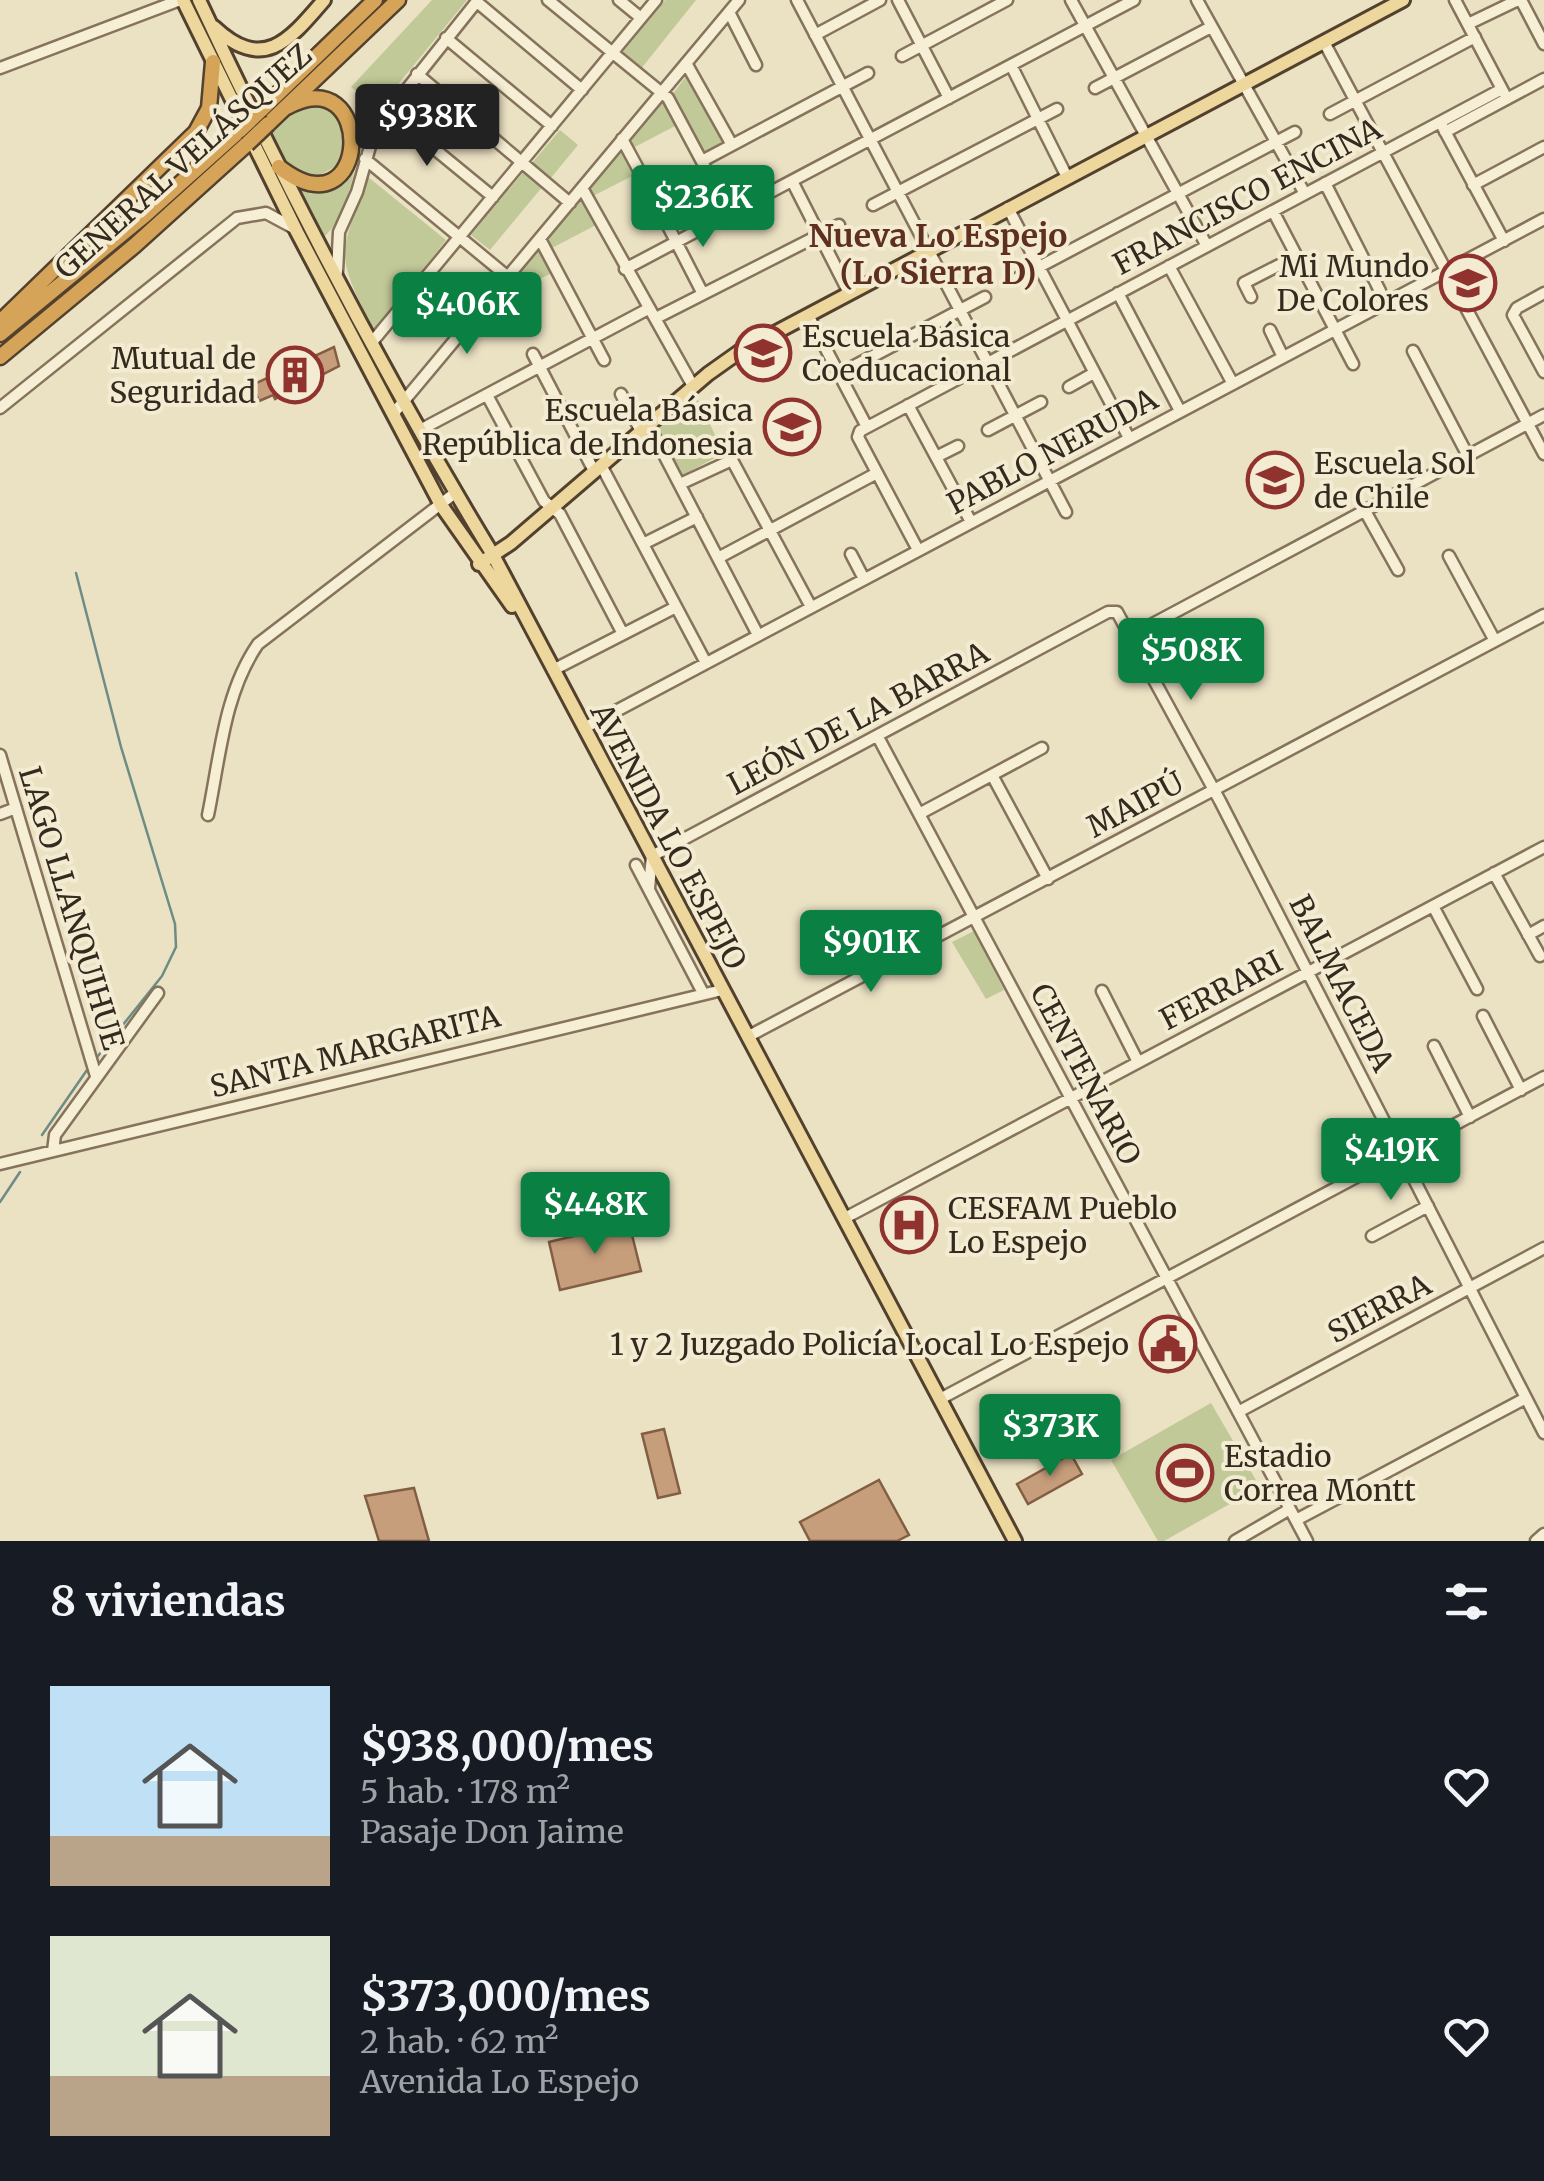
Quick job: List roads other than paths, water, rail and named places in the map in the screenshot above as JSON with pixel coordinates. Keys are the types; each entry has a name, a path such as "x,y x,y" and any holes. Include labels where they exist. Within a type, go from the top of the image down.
{"highway":[{"name":"GENERAL VELÁSQUEZ","path":"0,357 134,246 375,0"},
{"name":"GENERAL VELÁSQUEZ","path":"264,117 285,108 398,0"},
{"path":"0,322 196,132 209,108 213,62"},
{"path":"279,166 305,181 322,182 347,167 355,144 348,118 332,105 305,100 285,108"},
{"name":"GENERAL VELÁSQUEZ","path":"0,334 243,137"}],"main road":[{"name":"AVENIDA LO ESPEJO","path":"182,0 297,232 441,505 479,564 532,631"},
{"name":"AVENIDA LO ESPEJO","path":"199,0 279,166 420,430 493,555 1015,1541"},
{"path":"210,24 237,46 266,50 290,38 324,0"},
{"path":"479,564 739,352 1403,0"},
{"path":"285,207 309,242 324,248 337,241"},
{"path":"333,301 338,292 348,293"}],"street":[{"path":"0,68 182,0"},
{"path":"548,0 669,100 730,214"},
{"path":"619,0 641,18"},
{"path":"374,341 656,0"},
{"path":"392,414 739,0"},
{"path":"797,0 1066,512"},
{"path":"815,35 880,0"},
{"path":"898,0 949,98"},
{"path":"902,56 1007,0"},
{"path":"1070,0 1206,246"},
{"path":"625,269 1134,0"},
{"path":"1197,0 1304,194"},
{"path":"1455,0 1504,94"},
{"path":"1468,24 1520,0 1544,44"},
{"path":"337,272 337,241 359,186 374,129 477,1 582,90"},
{"path":"729,12 756,65"},
{"path":"1094,88 1211,27"},
{"path":"446,38 552,126"},
{"path":"1330,114 1475,38"},
{"path":"1324,42 1544,454"},
{"path":"686,63 732,145"},
{"path":"1011,65 1067,177"},
{"path":"702,161 868,73"},
{"path":"417,74 570,203"},
{"name":"FRANCISCO ENCINA","path":"862,430 1325,183 1504,94 1544,79"},
{"path":"873,205 1056,108"},
{"path":"387,110 492,197"},
{"path":"1443,127 1504,241"},
{"path":"1018,278 1294,132"},
{"path":"622,140 649,189"},
{"path":"1474,184 1544,146"},
{"path":"365,159 508,277"},
{"path":"792,181 849,293"},
{"path":"1325,183 1380,292"},
{"path":"582,188 693,386"},
{"path":"1008,208 1129,438"},
{"path":"1273,211 1353,364"},
{"path":"0,408 237,218 259,212 274,215 297,232"},
{"name":"PABLO NERUDA","path":"584,728 1544,220"},
{"path":"666,224 703,294"},
{"path":"420,430 593,340 703,294 839,225"},
{"path":"540,239 604,360"},
{"path":"1251,297 1244,284 1297,256"},
{"path":"1169,266 1232,384"},
{"path":"500,288 520,326"},
{"path":"1118,293 1180,412"},
{"path":"1544,294 1513,314 1544,372"},
{"path":"839,374 985,297"},
{"path":"808,315 839,374 877,473 918,550"},
{"path":"1270,330 1283,357"},
{"path":"1412,352 1468,456"},
{"path":"533,354 643,544 706,663"},
{"path":"1069,386 1094,373"},
{"path":"622,394 680,484 758,636"},
{"path":"487,396 544,501 560,514 623,634"},
{"path":"988,430 1041,402"},
{"path":"908,405 971,522"},
{"path":"1132,635 1544,415"},
{"path":"936,457 958,446"},
{"path":"680,484 732,460 811,607"},
{"path":"718,558 877,473"},
{"path":"208,815 233,693 240,670 258,644 455,493"},
{"path":"1365,510 1398,570"},
{"path":"643,544 696,517"},
{"path":"851,554 864,579"},
{"path":"1448,556 1495,640"},
{"path":"553,670 676,607"},
{"name":"LEÓN DE LA BARRA","path":"652,856 1108,612 1117,612"},
{"name":"BALMACEDA","path":"1117,612 1215,790 1544,1433"},
{"name":"MAIPÚ","path":"749,1036 1544,615"},
{"name":"CENTENARIO","path":"878,737 1307,1541"},
{"path":"919,814 1042,748"},
{"name":"LAGO LLANQUIHUE","path":"0,755 96,1076"},
{"path":"992,775 1048,879"},
{"path":"0,814 16,808"},
{"name":"FERRARI","path":"845,1218 1544,846"},
{"path":"648,888 652,856"},
{"name":"AVENIDA LO ESPEJO","path":"636,864 702,994"},
{"path":"1494,873 1540,956"},
{"path":"1433,906 1477,989"},
{"path":"1528,935 1544,926"},
{"name":"SANTA MARGARITA","path":"0,1164 722,990"},
{"name":"FERRARI","path":"1102,991 1138,1062"},
{"name":"LAGO LLANQUIHUE","path":"53,1152 56,1135 158,993"},
{"path":"1484,1016 1521,1090"},
{"path":"1434,1046 1470,1117"},
{"path":"940,1398 1544,1077"},
{"path":"1372,1236 1428,1206"},
{"name":"SIERRA","path":"1238,1412 1544,1248"},
{"path":"1237,1540 1526,1398"},
{"path":"1536,1541 1544,1534"}],"waterway":[{"path":"76,573 121,747 175,924 176,947 162,976 98,1056"},
{"path":"42,1135 87,1070"},
{"path":"0,1202 20,1172"}],"place":[{"name":"Mi Mundo De Colores","path":"1468,283"},
{"name":"Escuela Básica Coeducacional","path":"763,353"},
{"name":"Mutual de Seguridad","path":"295,375"},
{"name":"Escuela Básica República de Indonesia","path":"792,427"},
{"name":"Escuela Sol de Chile","path":"1275,480"},
{"name":"CESFAM Pueblo Lo Espejo","path":"909,1225"},
{"name":"1 y 2 Juzgado Policía Local Lo Espejo","path":"1168,1344"},
{"name":"Estadio Correa Montt","path":"1185,1473"}],"district":[{"name":"Nueva Lo Espejo (Lo Sierra D)","path":"938,254"}]}
